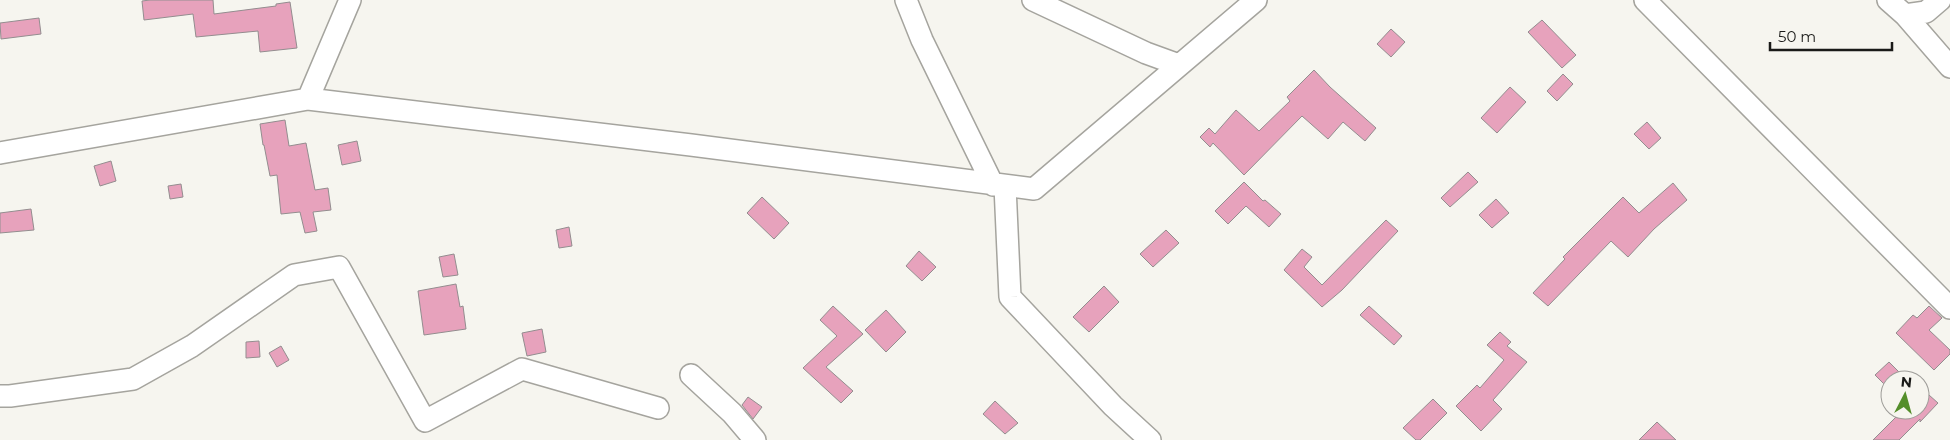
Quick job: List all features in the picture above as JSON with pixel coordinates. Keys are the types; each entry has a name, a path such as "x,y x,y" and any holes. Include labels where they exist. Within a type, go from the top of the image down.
{"street":[{"path":"308,100 350,0"},
{"path":"906,0 922,40 999,186 1010,297 1113,406 1150,440"},
{"path":"1033,0 1146,54 1179,65"},
{"path":"0,153 308,100 682,144 1034,189 1256,0"},
{"path":"1645,0 1950,308"},
{"path":"1888,0 1905,15 1950,67"},
{"path":"1905,15 1926,12 1940,0"},
{"path":"0,396 133,379 192,346 294,275 339,267 425,421 522,369 658,408"},
{"path":"691,375 732,413 755,440"}],"building":[{"path":"213,0 214,14 276,6 276,4 290,2 297,48 260,52 258,31 196,37 193,14 144,20 142,1"},
{"path":"39,18 41,34 1,39 0,23"},
{"path":"1542,20 1576,55 1562,68 1528,32"},
{"path":"1391,29 1405,42 1391,57 1377,44"},
{"path":"1314,70 1376,128 1365,141 1343,122 1328,139 1302,116 1244,175 1213,143 1210,147 1200,137 1209,128 1215,134 1236,110 1259,131 1290,101 1287,97"},
{"path":"1563,74 1573,84 1557,101 1547,91"},
{"path":"1510,87 1526,102 1497,133 1481,118"},
{"path":"285,120 289,146 306,143 315,190 328,188 331,210 313,212 317,231 305,233 300,212 281,214 277,175 270,176 260,124"},
{"path":"1647,122 1661,138 1649,149 1634,134"},
{"path":"357,141 361,161 342,165 338,145"},
{"path":"111,161 116,181 100,186 94,166"},
{"path":"1468,172 1478,182 1450,207 1441,198"},
{"path":"1244,182 1263,201 1265,200 1281,214 1269,227 1246,206 1228,224 1215,211"},
{"path":"1673,183 1687,200 1654,229 1628,257 1611,241 1548,306 1533,293 1565,259 1563,257 1623,197 1639,213"},
{"path":"181,184 183,197 170,199 168,186"},
{"path":"762,197 789,223 774,239 747,213"},
{"path":"1496,199 1509,213 1492,228 1479,215"},
{"path":"31,209 34,230 0,233 0,213"},
{"path":"1386,220 1398,231 1342,290 1322,307 1284,270 1302,249 1312,257 1304,267 1322,285"},
{"path":"569,227 572,246 559,248 556,230"},
{"path":"1166,230 1179,243 1153,267 1140,254"},
{"path":"919,251 936,267 922,281 906,266"},
{"path":"454,254 458,275 443,277 439,257"},
{"path":"456,284 460,307 463,306 466,329 424,335 418,291"},
{"path":"1104,286 1119,302 1089,332 1073,317"},
{"path":"833,306 863,334 826,367 853,391 841,403 803,368 837,336 820,320"},
{"path":"1369,306 1402,336 1394,345 1360,315"},
{"path":"1929,306 1942,318 1929,330 1950,350 1950,354 1934,370 1896,333 1913,315 1917,318"},
{"path":"886,310 906,332 886,352 865,330"},
{"path":"542,329 546,352 527,356 522,333"},
{"path":"1500,332 1511,342 1507,346 1527,362 1493,400 1502,409 1481,431 1456,406 1477,385 1480,388 1504,360 1487,345"},
{"path":"259,341 260,357 246,358 246,342"},
{"path":"281,346 289,360 277,367 269,353"},
{"path":"1889,362 1897,370 1880,370"},
{"path":"1880,370 1880,380 1875,375"},
{"path":"1930,396 1938,403 1930,411"},
{"path":"748,397 762,407 753,419 742,405"},
{"path":"1433,399 1447,413 1420,440 1416,440 1403,428"},
{"path":"995,401 1018,423 1005,434 983,414"},
{"path":"1893,420 1919,420 1899,440 1873,440"},
{"path":"1657,422 1676,440 1639,440"}]}
